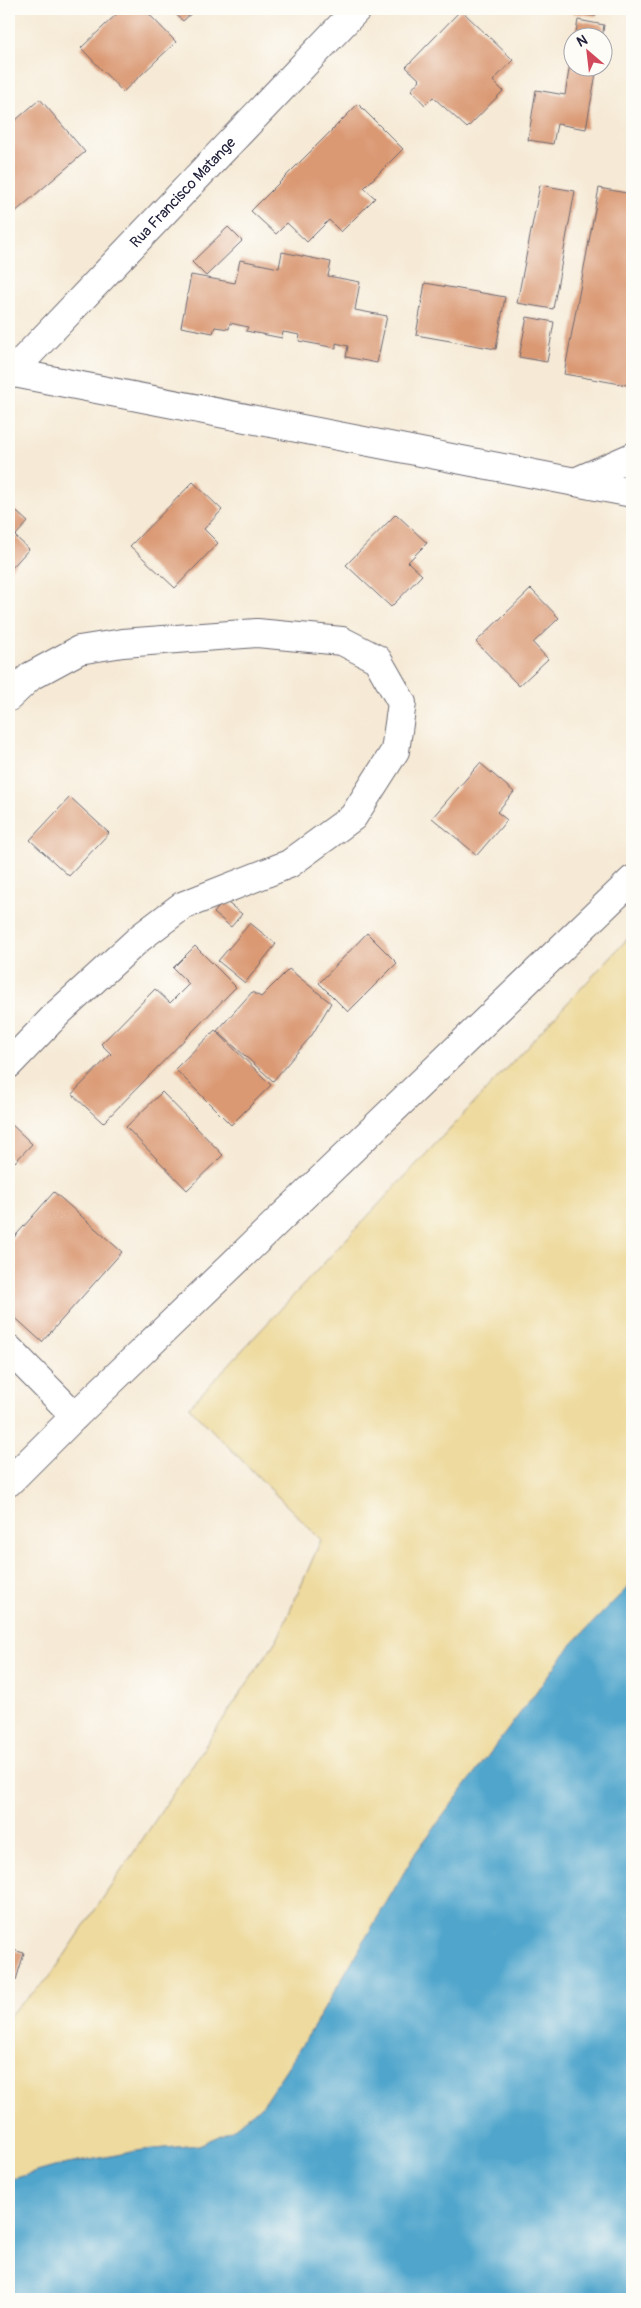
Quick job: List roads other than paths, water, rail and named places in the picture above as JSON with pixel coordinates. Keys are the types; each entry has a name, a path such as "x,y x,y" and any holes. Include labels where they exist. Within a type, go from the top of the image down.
{"street":[{"name":"Rua Francisco Matange","path":"10,373 357,9"},
{"path":"10,373 632,493"},
{"path":"575,482 632,457"},
{"path":"9,697 31,676 79,650 123,643 257,632 342,641 377,659 402,703 395,751 353,817 289,864 182,906 127,950 58,1013 9,1064"},
{"path":"9,1482 75,1416 632,880"},
{"path":"9,1349 75,1416"}],"water":[{"path":"632,1583 632,2299 9,2299 9,2180 58,2166 143,2150 199,2145 232,2130 264,2103 313,2028 416,1852 572,1644"}]}
